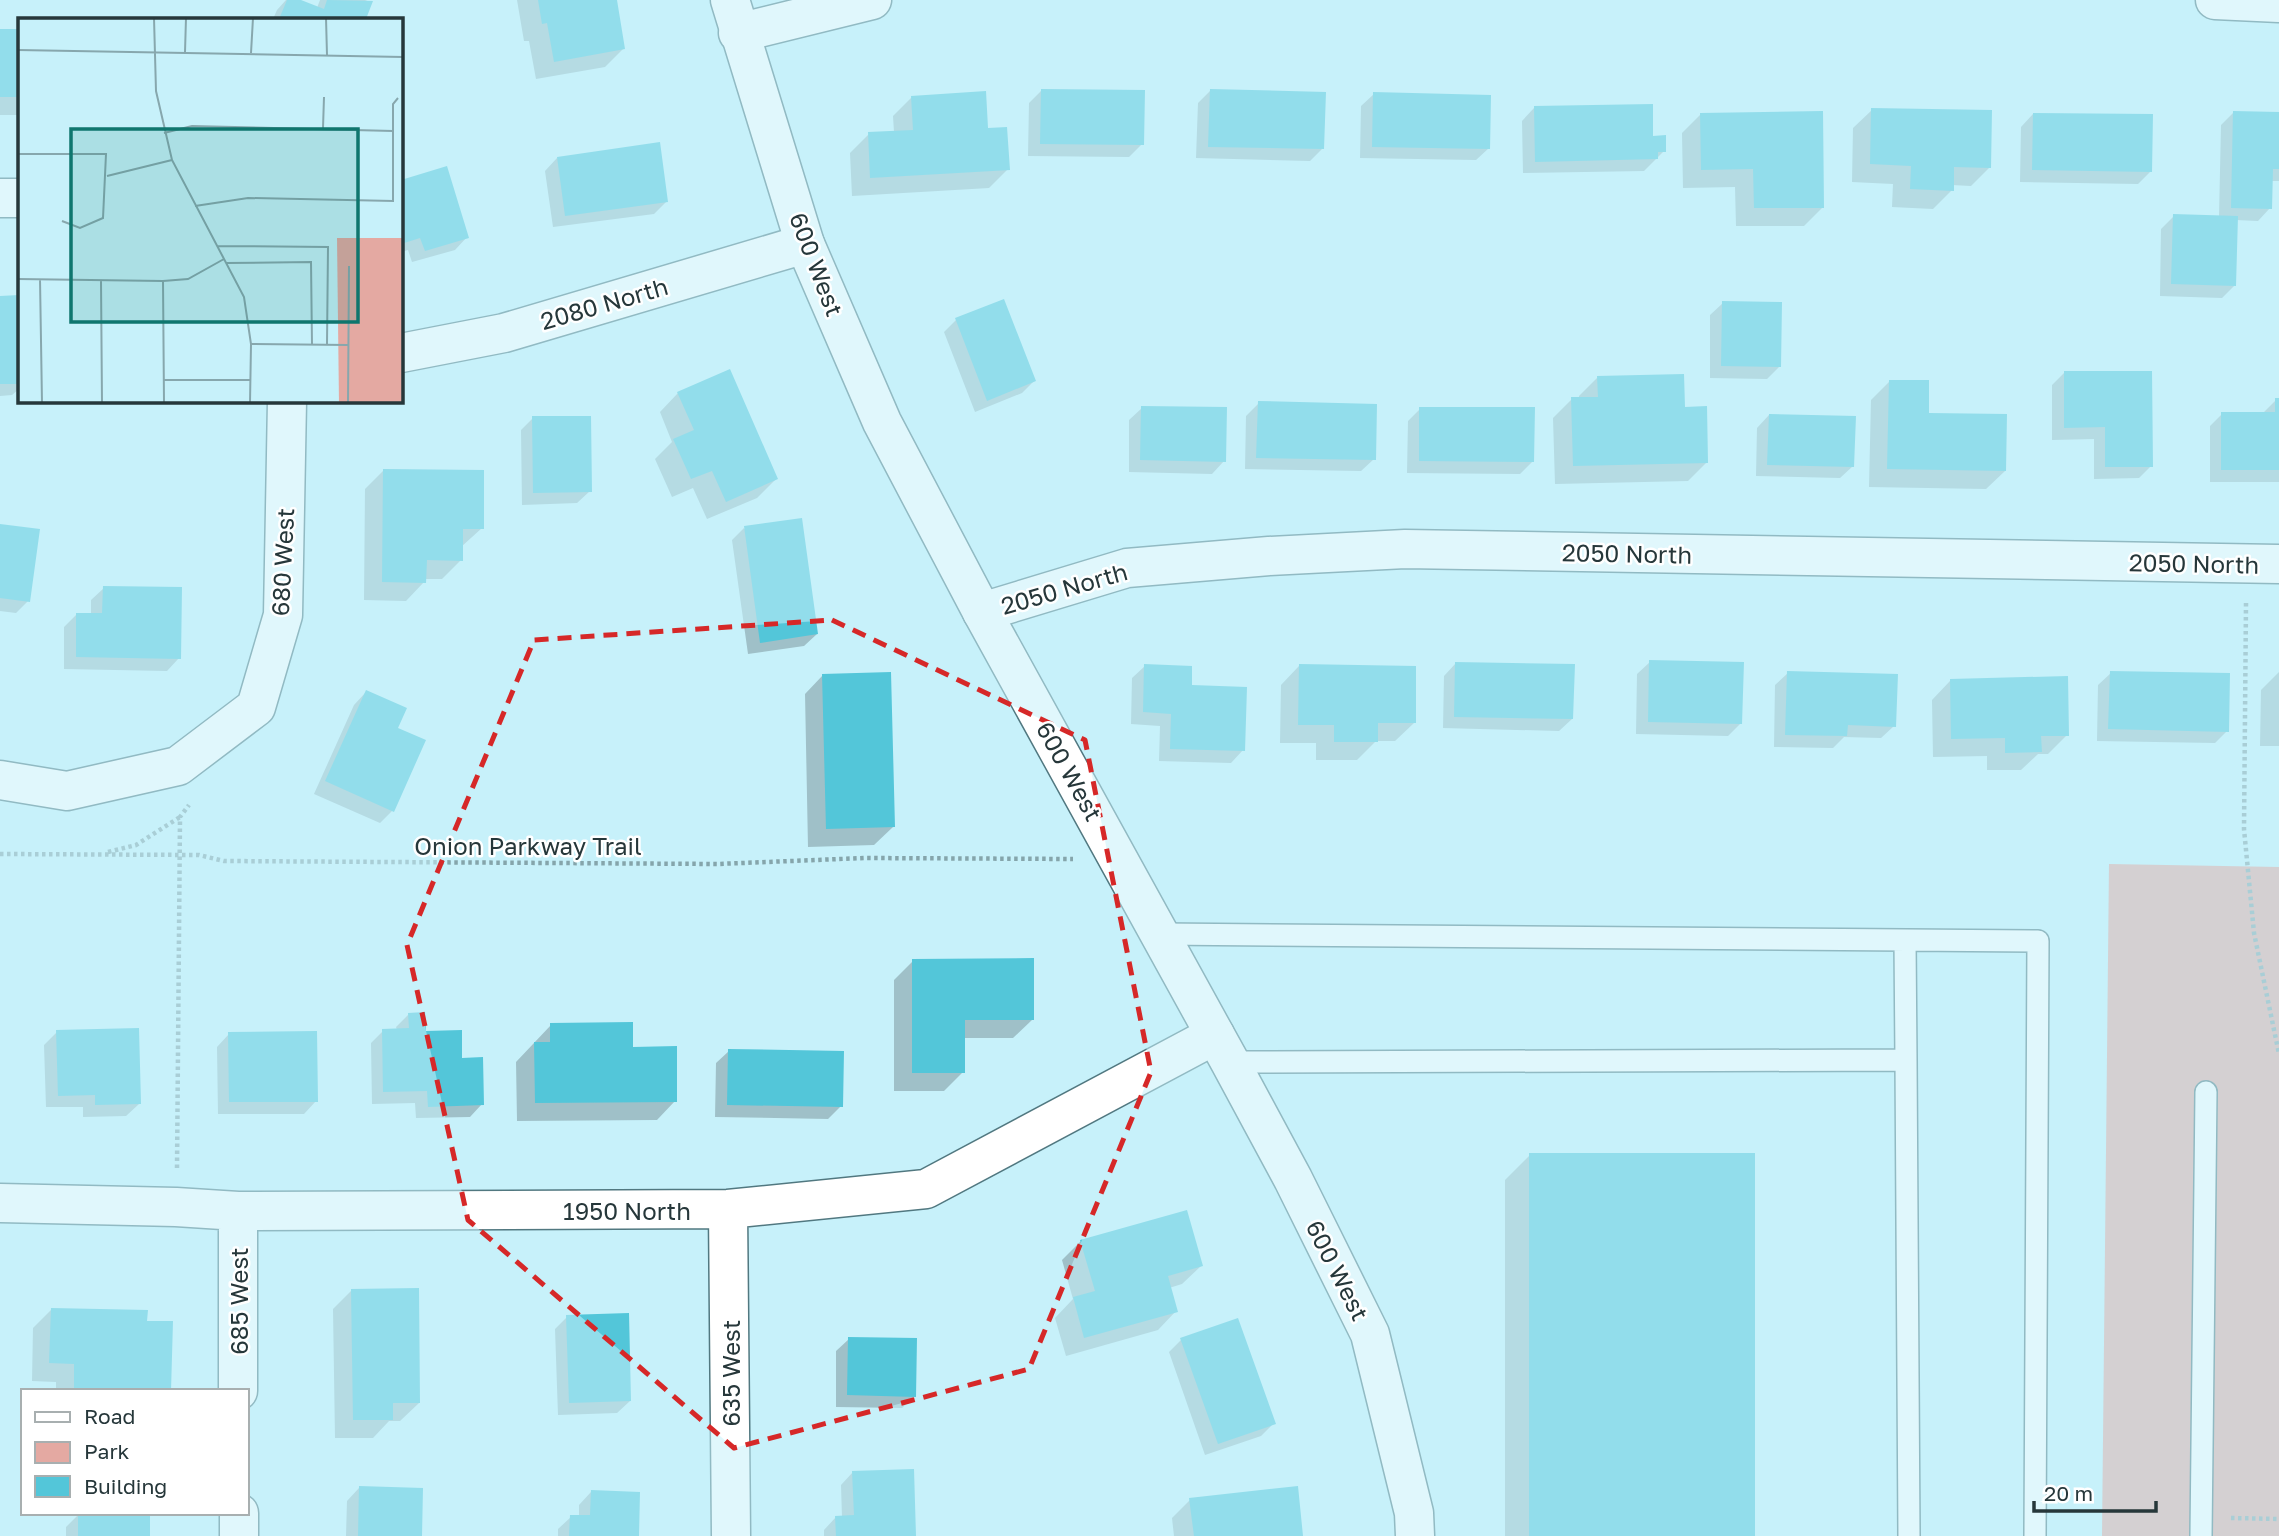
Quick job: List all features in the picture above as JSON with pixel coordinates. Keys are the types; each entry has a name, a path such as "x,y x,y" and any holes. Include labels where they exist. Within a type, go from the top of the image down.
{"street":[{"path":"734,17 872,0"},
{"path":"2215,0 2279,3"},
{"name":"600 West","path":"734,17 805,244 882,422 982,612 1223,1048 1293,1179 1370,1334 1414,1513 1415,1536"},
{"path":"0,198 18,198"},
{"name":"2080 North","path":"402,353 505,333 805,244"},
{"name":"680 West","path":"178,766 256,707 276,642 283,615 287,402"},
{"name":"2050 North","path":"982,612 1127,568 1269,556 1405,549 2262,564"},
{"path":"0,780 67,791 178,766"},
{"name":"1950 North","path":"0,1203 237,1211 728,1209 926,1189 1223,1048"},
{"name":"635 West","path":"728,1209 731,1536"},
{"name":"685 West","path":"237,1211 238,1389"},
{"path":"239,1515 239,1536"}],"lane":[{"path":"1160,934 2038,942 2035,1536"},
{"path":"1905,940 1909,1536"},
{"path":"1223,1048 1906,1060"},
{"path":"2201,1527 2206,1092"}],"path":[{"path":"2262,564 2244,829 2254,933 2279,1054"},
{"path":"100,855 136,845 180,817 190,804 191,795 178,766"},
{"path":"176,1207 180,817"},
{"name":"Onion Parkway Trail","path":"0,854 199,855 224,861 705,864 864,858 1057,859"},
{"path":"2201,1527 2279,1519"}],"highlighted area":[{"path":"832,620 1085,740 1151,1072 1029,1369 734,1448 468,1220 407,945 534,640"}],"green space":[{"path":"2109,864 2279,867 2279,1536 2102,1536"}],"building":[{"path":"287,0 301,0 324,9 327,0 373,1 366,18 279,18"},
{"path":"538,0 617,0 625,49 554,62 547,23 542,24"},
{"path":"0,29 18,29 18,97 0,97"},
{"path":"1041,89 1145,90 1144,145 1040,144"},
{"path":"1210,89 1326,92 1324,149 1208,147"},
{"path":"986,91 988,128 1007,127 1010,170 870,178 868,132 913,130 911,96"},
{"path":"1373,92 1491,95 1490,149 1372,147"},
{"path":"1653,104 1653,136 1666,135 1666,152 1658,152 1658,159 1535,162 1534,106"},
{"path":"1871,108 1992,110 1991,168 1954,167 1954,191 1910,189 1911,166 1870,164"},
{"path":"1823,111 1824,208 1754,208 1753,169 1701,170 1700,113"},
{"path":"2233,111 2279,112 2279,169 2273,169 2272,209 2231,208"},
{"path":"2033,113 2153,114 2152,172 2032,170"},
{"path":"660,142 668,202 565,216 557,157"},
{"path":"447,166 469,238 425,251 420,238 402,244 402,180"},
{"path":"2173,214 2238,216 2236,286 2171,284"},
{"path":"18,295 18,384 0,384 0,296"},
{"path":"1004,299 1036,381 987,401 955,318"},
{"path":"1722,301 1782,302 1781,367 1721,366"},
{"path":"730,369 778,479 726,502 712,471 691,479 673,439 694,430 677,392"},
{"path":"2064,371 2152,371 2153,467 2105,467 2105,427 2064,428"},
{"path":"1684,374 1685,407 1707,406 1708,463 1573,466 1571,397 1598,397 1597,376"},
{"path":"1889,380 1929,380 1929,413 2007,414 2006,471 1887,469"},
{"path":"2275,398 2279,398 2279,470 2221,470 2221,412 2275,412"},
{"path":"1258,401 1377,404 1376,460 1256,458"},
{"path":"1141,406 1227,407 1226,462 1140,460"},
{"path":"1419,407 1535,407 1534,462 1419,461"},
{"path":"1769,414 1856,416 1854,467 1767,465"},
{"path":"532,416 591,416 592,492 533,493"},
{"path":"383,469 484,470 484,529 463,529 463,561 427,560 426,583 382,582"},
{"path":"802,518 818,634 760,643 744,526"},
{"path":"0,524 40,529 30,602 0,598"},
{"path":"103,586 182,587 181,659 76,657 76,613 102,613"},
{"path":"1649,660 1744,662 1742,724 1648,722"},
{"path":"1455,662 1575,664 1573,719 1454,717"},
{"path":"1144,664 1192,666 1192,685 1247,687 1245,751 1170,749 1171,714 1143,712"},
{"path":"1299,664 1416,666 1416,723 1378,723 1378,742 1334,742 1334,725 1298,725"},
{"path":"1787,671 1898,674 1896,727 1848,725 1847,736 1785,735"},
{"path":"2110,671 2230,673 2229,732 2108,729"},
{"path":"891,672 895,827 826,829 822,674"},
{"path":"2068,676 2069,736 2041,736 2042,752 2005,753 2005,738 1951,739 1950,679"},
{"path":"366,690 407,708 398,728 426,740 394,812 325,781"},
{"path":"1034,958 1034,1020 965,1020 965,1073 912,1073 912,959"},
{"path":"425,1012 426,1031 462,1030 462,1058 483,1057 484,1105 428,1107 427,1091 383,1092 382,1029 409,1028 408,1013"},
{"path":"633,1022 633,1047 677,1046 677,1102 535,1103 534,1042 550,1042 550,1023"},
{"path":"139,1028 141,1104 95,1105 95,1095 58,1096 56,1030"},
{"path":"317,1031 318,1102 229,1102 228,1032"},
{"path":"728,1049 844,1051 843,1107 727,1105"},
{"path":"1529,1153 1755,1153 1755,1536 1529,1536"},
{"path":"1187,1210 1203,1266 1168,1276 1178,1312 1084,1338 1073,1297 1095,1291 1080,1240"},
{"path":"419,1288 420,1403 393,1403 393,1420 353,1420 351,1289"},
{"path":"51,1308 148,1310 147,1321 173,1321 171,1389 74,1389 74,1364 49,1363"},
{"path":"629,1313 631,1401 569,1403 566,1315"},
{"path":"1238,1318 1276,1424 1218,1444 1180,1338"},
{"path":"848,1337 917,1338 916,1397 847,1395"},
{"path":"914,1469 916,1536 836,1536 835,1516 854,1515 852,1471"},
{"path":"359,1486 423,1488 422,1536 358,1536"},
{"path":"1298,1486 1303,1536 1194,1536 1189,1498"},
{"path":"591,1490 640,1492 639,1536 569,1536 570,1515 590,1515"},
{"path":"78,1515 150,1515 150,1536 78,1536"}]}
